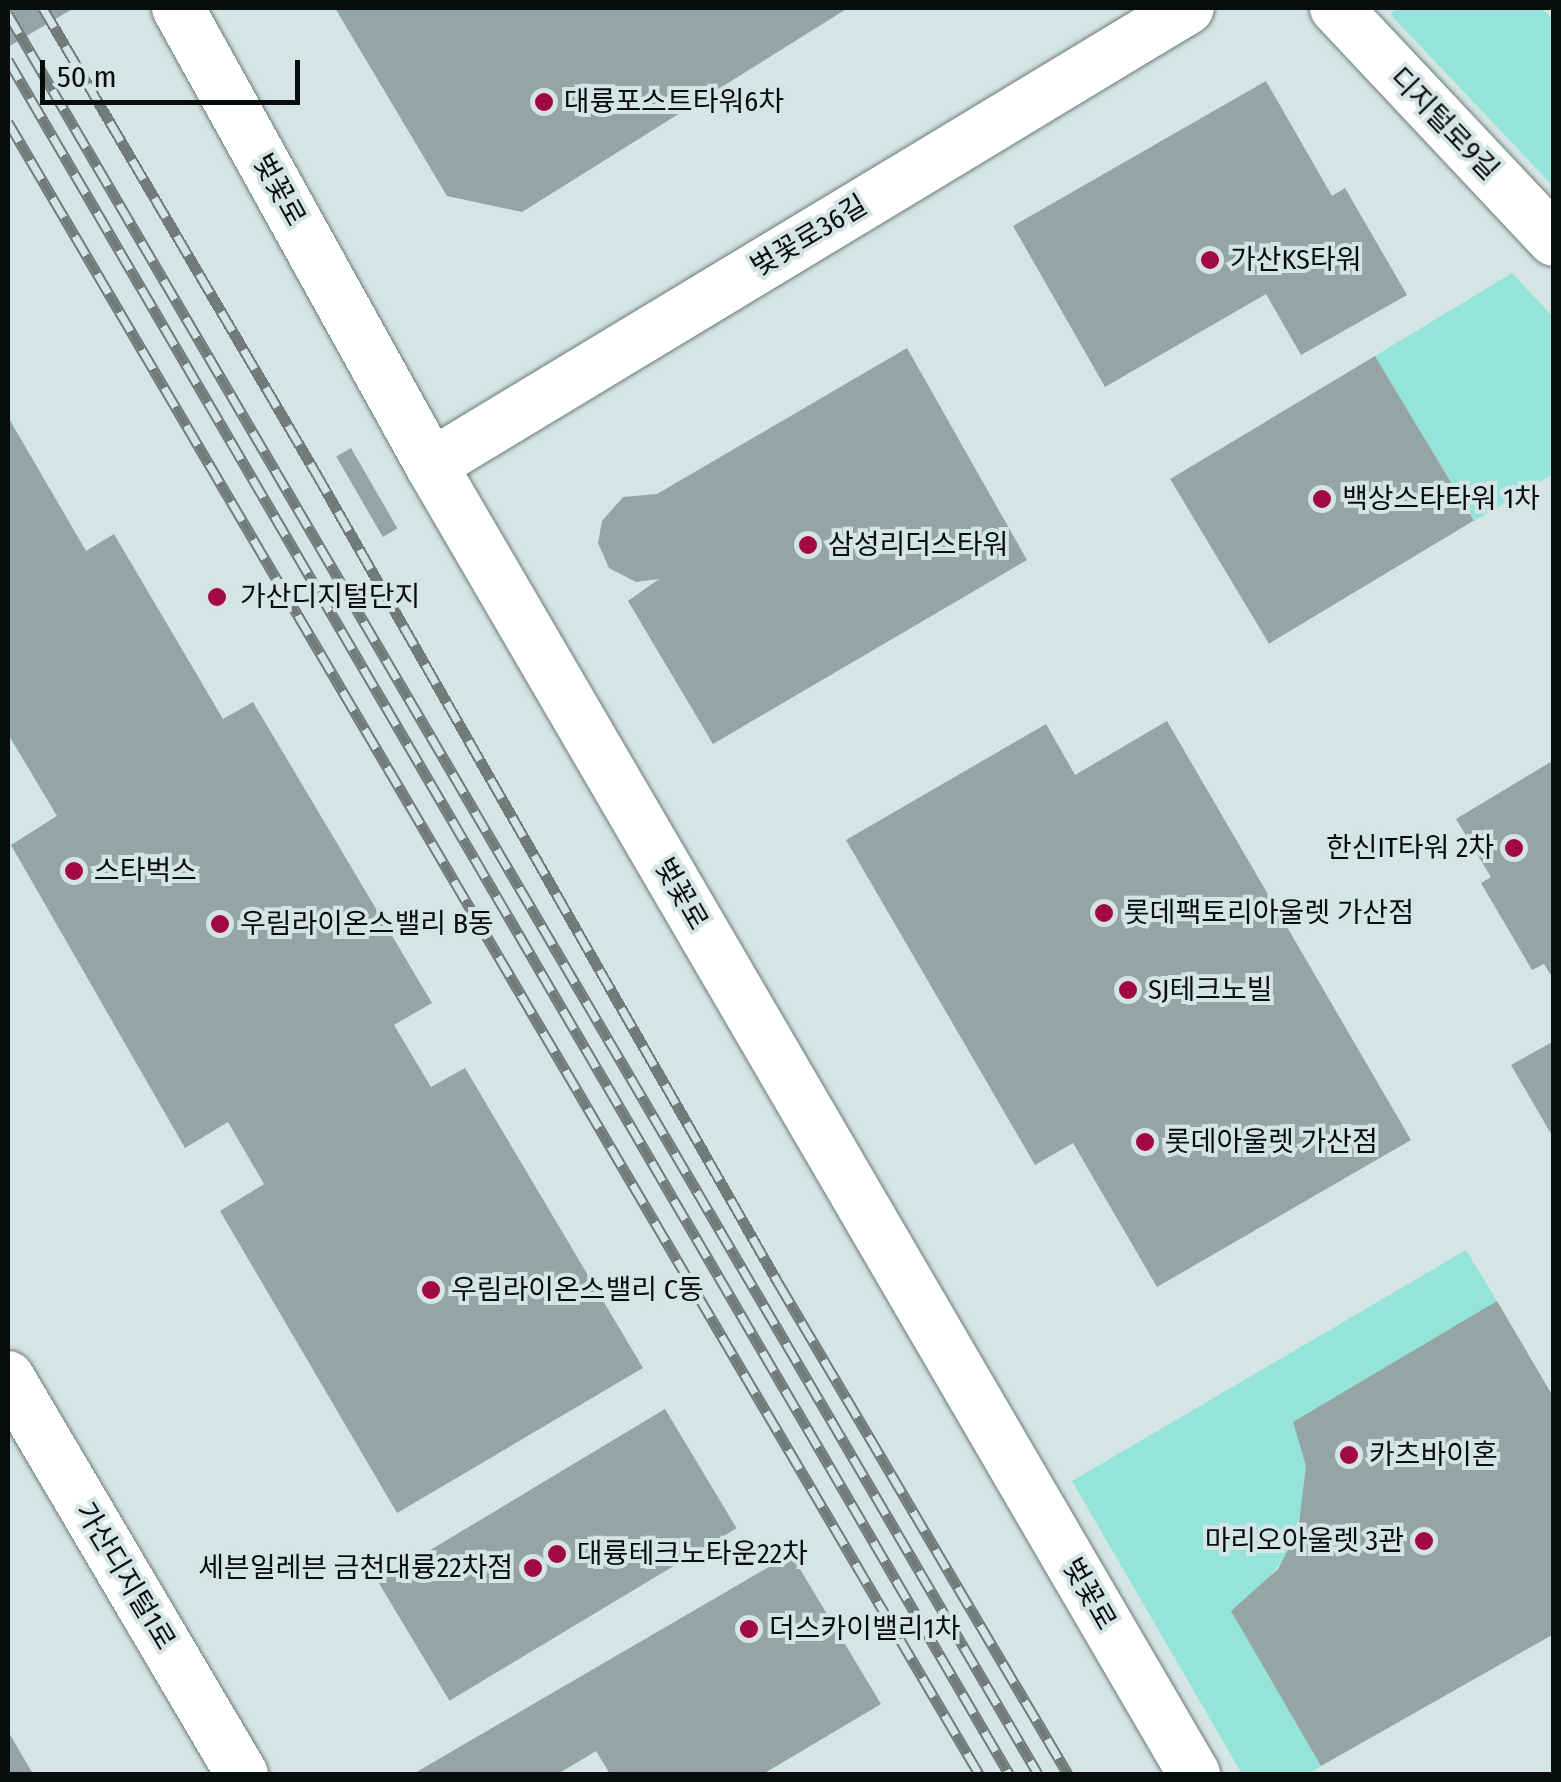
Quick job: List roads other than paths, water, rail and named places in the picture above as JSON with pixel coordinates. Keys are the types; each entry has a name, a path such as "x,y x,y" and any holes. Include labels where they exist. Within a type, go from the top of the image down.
{"street":[{"name":"벚꽃로","path":"178,8 432,465 1194,1774"},
{"name":"벚꽃로36길","path":"432,465 1188,8"},
{"name":"디지털로9길","path":"1336,8 1554,240"},
{"name":"가산디지털1로","path":"8,1377 242,1774"}],"railway":[{"path":"43,8 316,473 779,1284 1068,1774"},
{"path":"8,14 1038,1774"},
{"path":"8,60 1009,1774"},
{"path":"8,122 979,1774"}],"place":[{"name":"대륭포스트타워6차","path":"544,102"},
{"name":"가산KS타워","path":"1210,260"},
{"name":"백상스타타워 1차","path":"1322,499"},
{"name":"삼성리더스타워","path":"808,545"},
{"name":"가산디지털단지","path":"217,597"},
{"name":"한신IT타워 2차","path":"1514,848"},
{"name":"스타벅스","path":"74,871"},
{"name":"롯데팩토리아울렛 가산점","path":"1104,913"},
{"name":"우림라이온스밸리 B동","path":"220,924"},
{"name":"SJ테크노빌","path":"1128,990"},
{"name":"롯데아울렛 가산점","path":"1145,1142"},
{"name":"우림라이온스밸리 C동","path":"431,1290"},
{"name":"카츠바이혼","path":"1349,1455"},
{"name":"마리오아울렛 3관","path":"1424,1541"},
{"name":"대륭테크노타운22차","path":"557,1554"},
{"name":"세븐일레븐 금천대륭22차점","path":"533,1568"},
{"name":"더스카이밸리1차","path":"749,1629"}]}
